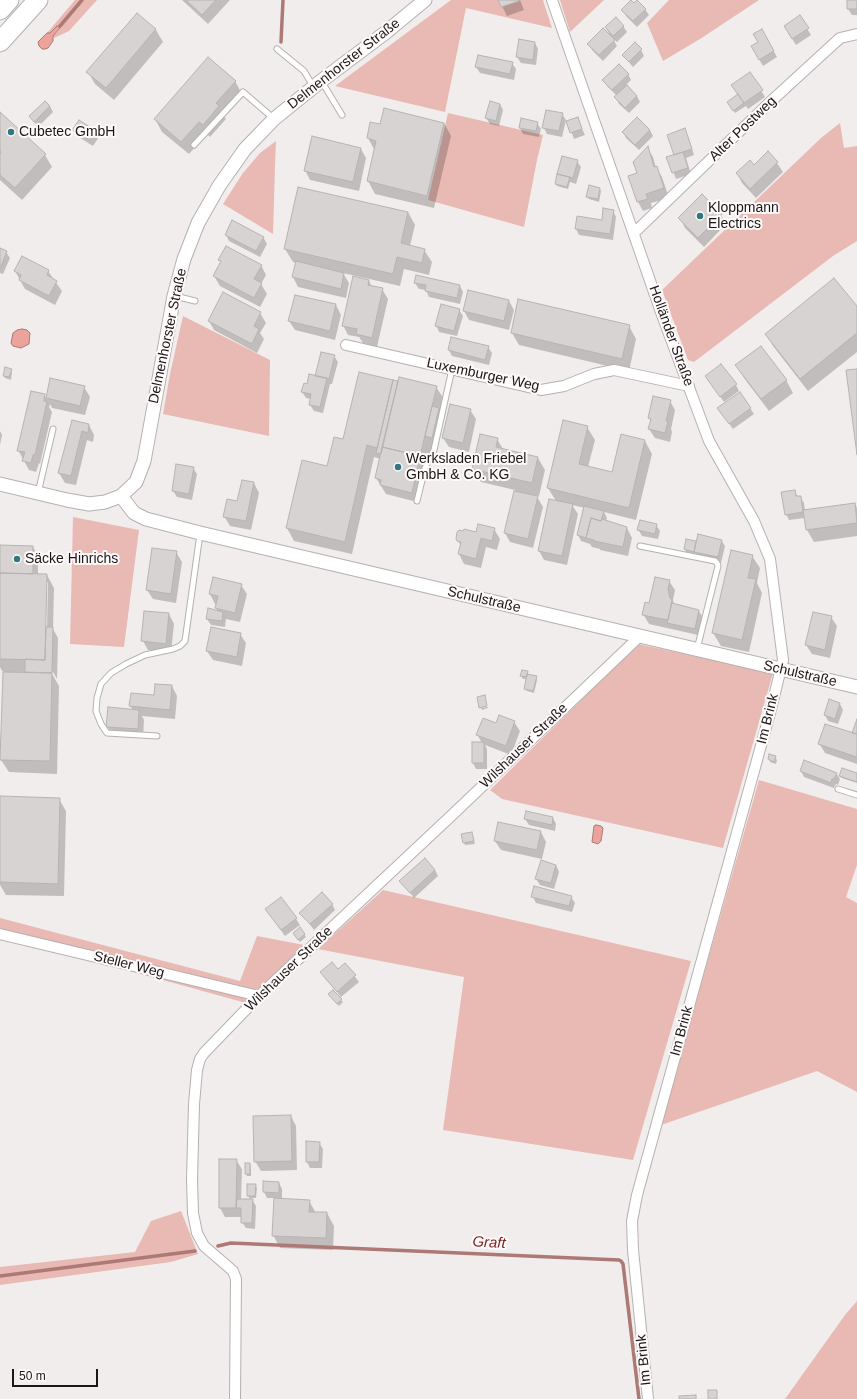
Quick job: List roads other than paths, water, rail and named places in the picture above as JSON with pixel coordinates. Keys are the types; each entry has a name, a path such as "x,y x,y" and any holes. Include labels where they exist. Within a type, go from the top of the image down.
{"highway":[{"path":"0,10 9,0"},
{"path":"0,42 38,0"}],"street":[{"name":"Delmenhorster Straße","path":"0,484 89,504 105,502 121,496 136,482 144,461 174,296 184,259 198,223 245,150 274,119 425,0"},
{"name":"Holländer Straße","path":"552,0 662,315 709,441 754,521 770,559 783,660 780,670"},
{"name":"Alter Postweg","path":"634,233 768,104 840,38 857,34"},
{"name":"Luxemburger Weg","path":"346,345 541,390 564,386 594,374 614,370 689,386"},
{"name":"Schulstraße","path":"121,496 134,513 146,519 200,533 857,687"},
{"name":"Wilshauser Straße","path":"235,1399 236,1279 233,1271 204,1246 197,1233 194,1219 192,1180 195,1098 197,1070 200,1059 259,996 445,822 640,636"},
{"name":"Im Brink","path":"648,1399 633,1250 632,1221 637,1195 770,713 780,670"},
{"name":"Steller Weg","path":"0,934 259,996"}],"lane":[{"path":"277,49 317,84 342,115"},
{"path":"194,145 243,92 274,119"},
{"path":"174,296 195,301"},
{"path":"417,501 425,468 434,450 452,370"},
{"path":"38,493 53,429"},
{"path":"157,736 107,732 101,724 96,711 97,698 102,684 111,673 145,655 173,649 180,646 185,641 200,533"},
{"path":"640,546 715,561 717,563 718,566 697,650"},
{"path":"838,789 857,795"}],"waterway":[{"path":"60,26 82,0"},
{"path":"281,42 283,0"},
{"name":"Graft","path":"218,1246 231,1243 619,1260 623,1264 639,1399"},
{"path":"0,1276 195,1251"}],"place":[{"name":"Cubetec GmbH","path":"11,132"},
{"name":"Kloppmann Electrics","path":"700,216"},
{"name":"Werksladen Friebel GmbH & Co. KG","path":"398,467"},
{"name":"Säcke Hinrichs","path":"17,559"}]}
